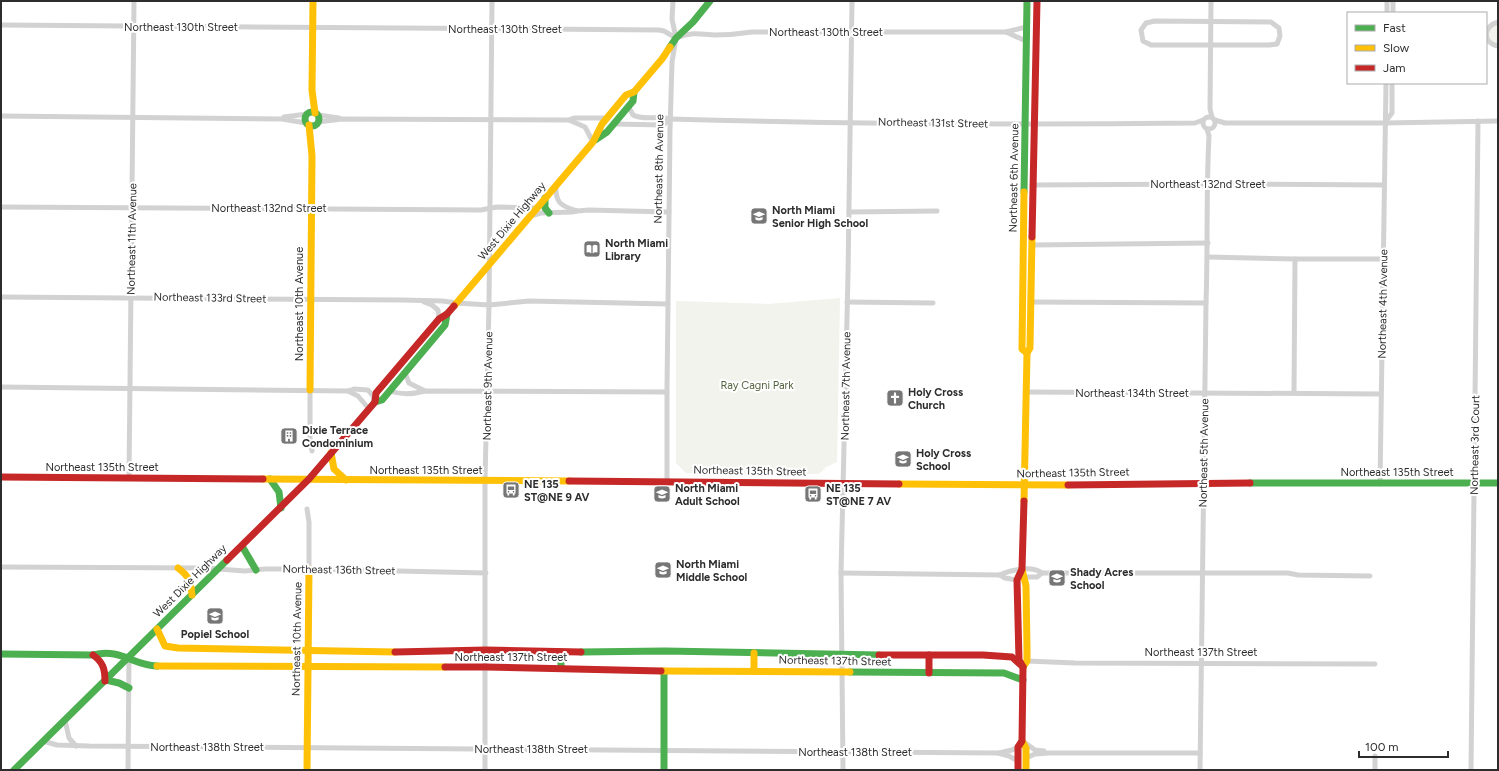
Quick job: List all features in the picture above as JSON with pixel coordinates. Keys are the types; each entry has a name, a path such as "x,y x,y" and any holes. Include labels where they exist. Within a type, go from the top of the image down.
{"main road":[{"name":"Northeast 10th Avenue","path":"310,390 313,1"},
{"name":"West Dixie Highway","path":"593,142 602,124 626,95 634,92 662,59 676,38 693,22 710,1"},
{"name":"Northeast 6th Avenue","path":"1027,1 1022,348 1027,353"},
{"name":"Northeast 6th Avenue","path":"1018,770 1025,664 1019,660 1027,353 1030,348 1033,245 1032,185 1035,124 1037,1"},
{"name":"West Dixie Highway","path":"375,402 376,393 439,319 447,314 593,142 607,132 614,124 633,101 634,92"},
{"path":"546,197 544,203 545,209 549,213"},
{"path":"1023,287 1031,302"},
{"name":"West Dixie Highway","path":"14,770 309,479 375,402 382,400 390,391 445,325 447,314"},
{"path":"331,453 334,469 346,480"},
{"name":"Northeast 135th Street","path":"1,478 1024,485 1203,483 1498,483"},
{"path":"270,479 279,492 281,508"},
{"path":"242,546 256,570"},
{"path":"178,568 187,574 191,579 192,595"},
{"name":"Northeast 10th Avenue","path":"307,770 309,569"},
{"name":"Northeast 137th Street","path":"157,629 164,644 170,648 308,649 397,652 486,650 561,652 664,651 843,655 983,655 1012,657 1025,664"},
{"path":"561,652 561,668"},
{"name":"Northeast 137th Street","path":"1,654 93,655 99,653 119,653 145,664 158,666 308,668 561,668 664,671 1004,673 1023,680"},
{"path":"754,653 754,671"},
{"path":"93,655 102,662 105,667 106,680 120,683 129,688"},
{"path":"929,655 929,672"},
{"path":"664,671 664,770"},
{"name":"Northeast 6th Avenue","path":"1020,744 1026,748 1026,770"}],"street":[{"name":"Northeast 11th Avenue","path":"129,478 134,1"},
{"name":"Northeast 9th Avenue","path":"485,770 485,481 490,264 492,1"},
{"name":"Northeast 8th Avenue","path":"667,482 670,119 672,62 676,38 672,19 673,1"},
{"name":"Northeast 7th Avenue","path":"843,770 841,573 848,302 849,122 852,1"},
{"path":"1210,128 1214,119 1210,109 1211,1"},
{"path":"1386,12 1387,1"},
{"path":"1393,1 1393,12"},
{"path":"1150,22 1211,22 1271,22 1279,28 1280,34 1278,42 1274,45 1211,46 1151,45 1143,41 1141,33 1144,25 1150,22"},
{"path":"1487,31 1490,25 1498,22"},
{"name":"Northeast 130th Street","path":"1,25 626,30 664,31 676,38 696,33 734,35 752,32 1006,32 1026,27"},
{"name":"Northeast 130th Street","path":"1006,32 1026,41"},
{"path":"1487,38 1488,42 1498,46"},
{"name":"Northeast 4th Avenue","path":"1380,484 1386,84"},
{"name":"Northeast 4th Avenue","path":"1385,123 1392,113 1392,84"},
{"name":"Northeast 131st Street","path":"628,106 634,116 664,117 670,119 1026,124 1195,123 1210,128"},
{"path":"1205,119 1210,109"},
{"path":"1,116 492,120 569,120 574,118 608,118"},
{"path":"282,119 312,119"},
{"name":"Northeast 131st Street","path":"614,124 663,125 670,119"},
{"name":"Northeast 131st Street","path":"1195,123 1205,119"},
{"path":"1205,119 1214,119 1225,123"},
{"path":"1205,119 1210,128"},
{"path":"569,120 585,127 593,142"},
{"name":"Northeast 3rd Court","path":"1471,770 1478,121"},
{"path":"1210,128 1225,123 1498,121"},
{"name":"Northeast 5th Avenue","path":"1200,770 1203,483 1208,257 1207,184 1210,128"},
{"path":"556,185 556,196 561,204 577,211"},
{"name":"Northeast 132nd Street","path":"1032,185 1384,185"},
{"name":"Northeast 132nd Street","path":"1,207 481,210 490,208 537,208"},
{"path":"530,216 577,211 631,210 669,212"},
{"path":"849,212 937,211"},
{"path":"1033,245 1208,243"},
{"path":"1208,257 1383,259"},
{"path":"1294,393 1295,259"},
{"name":"Northeast 133rd Street","path":"1,297 419,300 489,305 529,301 668,304"},
{"name":"Northeast 133rd Street","path":"419,300 432,305 438,310 439,319"},
{"path":"848,302 933,302"},
{"path":"1031,302 1206,304"},
{"path":"405,373 409,383 425,391"},
{"path":"1,388 348,391 354,389 368,390 373,396 375,402"},
{"name":"Northeast 10th Avenue","path":"310,390 310,438 312,451"},
{"path":"348,391 358,396 369,409"},
{"path":"390,391 401,393 419,393 425,391 667,392"},
{"name":"Northeast 134th Street","path":"1027,392 1381,394"},
{"name":"Northeast 10th Avenue","path":"307,508 309,522 309,569"},
{"name":"Northeast 136th Street","path":"1,567 205,568 249,571 309,569 486,573"},
{"path":"841,573 1000,575 1006,572 1022,569 1039,571 1042,573 1288,573 1298,575 1370,576"},
{"path":"1000,575 1005,578 1021,579 1037,577 1042,573"},
{"path":"128,770 129,657"},
{"name":"Northeast 137th Street","path":"1025,664 1202,662 1375,664"},
{"path":"65,720 69,738 76,746"},
{"name":"Northeast 138th Street","path":"44,741 57,745 76,746 998,753 1009,756 1018,761"},
{"path":"998,753 1012,750 1020,744 1048,753"},
{"path":"1026,758 1035,754 1048,753 1200,753"},
{"path":"1375,756 1375,770"}],"green space":[{"path":"1498,24 1498,44 1495,44 1489,38 1489,31"},
{"name":"Ray Cagni Park","path":"840,298 837,462 826,467 819,474 686,473 676,463 676,301 768,304"}],"traffic: fast":[{"path":"670,47 676,38 693,22 710,1"},
{"path":"1024,192 1027,1"},
{"path":"595,140 607,132 633,101 634,92"},
{"path":"312,112 317,114 319,119 317,124 312,126 307,124 305,119 307,114 312,112"},
{"path":"545,198 545,208 549,213"},
{"path":"375,402 382,400 445,325 447,314"},
{"path":"270,479 279,492 281,508"},
{"path":"1250,483 1498,483"},
{"path":"242,546 256,570"},
{"path":"14,770 227,560"},
{"path":"581,652 665,651 879,655"},
{"path":"561,652 561,668"},
{"path":"1,654 93,655 103,653 119,655 140,663 157,666"},
{"path":"664,671 664,770"},
{"path":"850,672 1004,673 1023,680"},
{"path":"106,680 119,683 129,688"}],"traffic: slow":[{"path":"313,1 312,90 315,113"},
{"path":"454,306 593,142 602,124 626,95 634,92 662,59 670,47"},
{"path":"309,125 312,156 310,390"},
{"path":"1024,192 1022,349 1027,353"},
{"path":"1024,501 1027,353 1030,348 1032,237"},
{"path":"331,453 334,469 346,480"},
{"path":"263,479 569,481"},
{"path":"899,484 1068,485"},
{"path":"178,568 189,580 192,595"},
{"path":"307,770 309,569"},
{"path":"1022,569 1026,586 1027,648 1027,661 1023,667"},
{"path":"157,629 165,646 178,648 395,652"},
{"path":"754,653 754,671"},
{"path":"157,666 445,667"},
{"path":"661,671 850,672"},
{"path":"1022,741 1026,748 1026,770"}],"traffic: jam":[{"path":"1032,237 1037,1"},
{"path":"227,560 309,479 375,402 376,393 439,319 447,314 454,306"},
{"path":"1,477 263,479"},
{"path":"569,481 899,484"},
{"path":"1068,485 1250,483"},
{"path":"1018,770 1018,747 1022,741 1023,667 1019,660 1017,580 1022,569 1024,501"},
{"path":"395,652 486,650 581,652"},
{"path":"93,655 103,666 105,681"},
{"path":"879,655 983,655 1012,657 1023,667"},
{"path":"929,655 929,673"},
{"path":"445,667 661,671"}],"place":[{"name":"North Miami Senior High School","path":"759,216"},
{"name":"North Miami Library","path":"592,249"},
{"name":"Holy Cross Church","path":"895,398"},
{"name":"Dixie Terrace Condominium","path":"289,436"},
{"name":"Holy Cross School","path":"903,459"},
{"name":"NE 135 ST@NE 9 AV","path":"511,490"},
{"name":"North Miami Adult School","path":"662,494"},
{"name":"NE 135 ST@NE 7 AV","path":"813,494"},
{"name":"North Miami Middle School","path":"663,570"},
{"name":"Shady Acres School","path":"1057,578"},
{"name":"Popiel School","path":"215,616"}]}
